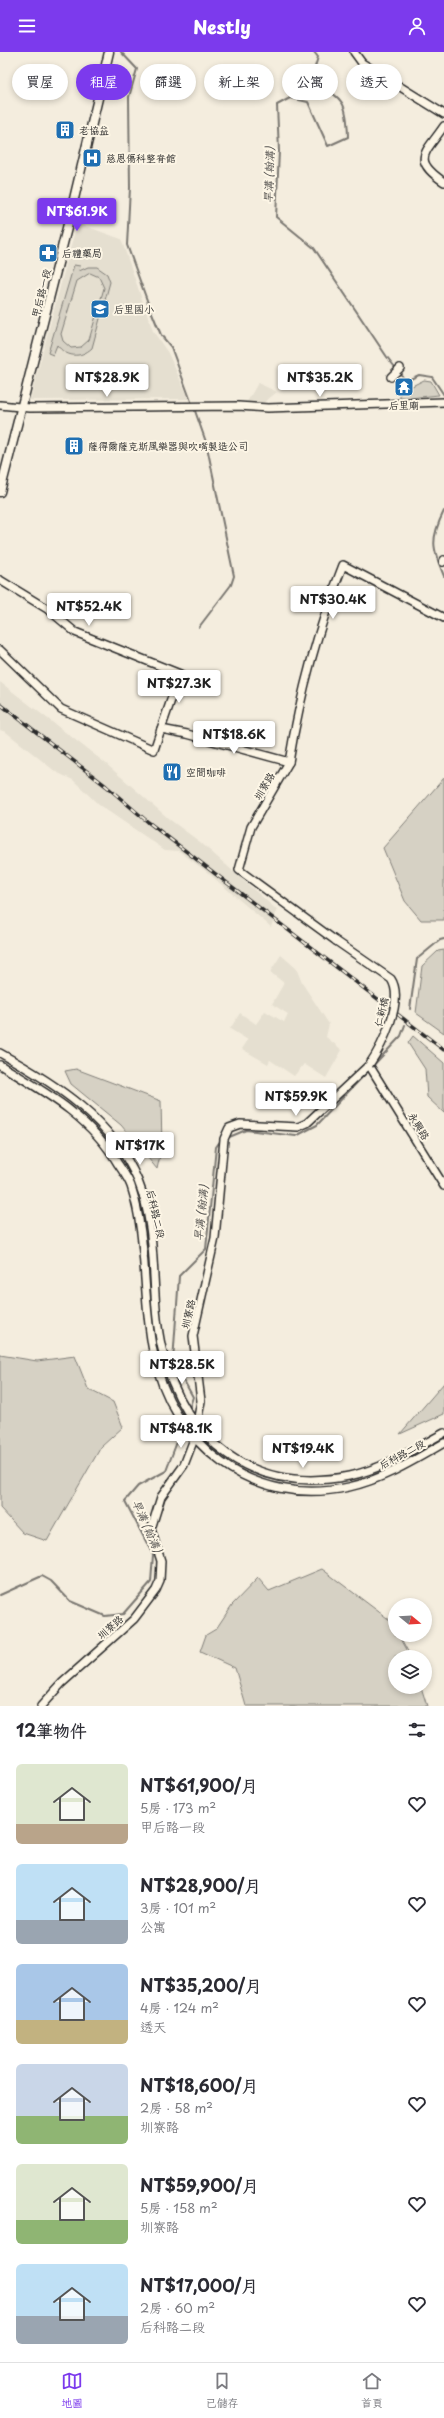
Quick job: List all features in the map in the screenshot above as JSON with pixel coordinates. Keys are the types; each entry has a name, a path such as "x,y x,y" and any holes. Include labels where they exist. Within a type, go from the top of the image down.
{"main road":[{"name":"甲后路一段","path":"0,492 109,52"}],"street":[{"path":"354,52 362,63 444,114"},
{"path":"444,126 424,156 424,166 428,171 444,182"},
{"path":"391,377 400,368"},
{"path":"0,405 238,406 268,408 444,402"},
{"path":"289,762 325,610 343,565 444,618"},
{"path":"0,580 49,610 75,632 180,674 154,750 61,709 0,650"},
{"name":"圳寮路","path":"161,729 187,734 289,762 251,827 239,870 336,941"},
{"name":"仁新橋","path":"336,941 391,978 394,984 396,992 388,1030 380,1049 370,1065"},
{"name":"后科路二段","path":"0,1053 80,1104 101,1124 116,1142 138,1181 153,1236 156,1296 162,1348 174,1389 196,1426 216,1446 235,1460 253,1469 278,1477 328,1479 350,1476 391,1462 444,1433"},
{"name":"后科路二段","path":"0,1065 68,1108 90,1126 110,1149 131,1185 141,1238 153,1351 164,1392 177,1416 194,1438 223,1465 243,1476 288,1491 318,1492 349,1487 377,1479 394,1472 444,1442"},
{"name":"圳寮路","path":"41,1706 62,1683 134,1619 156,1590 162,1574 161,1561 151,1529 161,1498 184,1465 194,1438 201,1401 193,1336 215,1238 224,1138 230,1128 240,1124 298,1127 306,1123 370,1065"},
{"name":"永興路","path":"370,1065 444,1186"}],"shaded area":[{"name":"后里國小","path":"77,223 121,239 153,331 168,353 189,399 30,400"},
{"path":"74,265 80,266 79,271 88,267 97,267 107,274 110,282 92,348 83,354 73,355 65,352 57,345 53,355 48,353","holes":["90,273 99,277 104,288 89,340 81,347 71,348 63,341 61,334 77,281"]},
{"path":"424,380 431,381 439,395 400,399 400,388 404,386 410,387"},
{"path":"258,383 277,392 262,404 247,402"},
{"path":"0,682 104,762 169,819 200,842 277,910 271,927 207,872 179,851 165,850 99,805 73,780 56,772 6,732 0,730"},
{"path":"444,778 444,920 421,920 405,901 383,848"},
{"path":"444,950 444,1033 416,1013 422,966 438,951"},
{"path":"281,955 296,968 302,983 329,1024 326,1037 342,1050 326,1078 304,1064 294,1076 270,1060 268,1064 242,1049 248,1040 230,1029 240,1013 256,1024 265,1011 284,1022 288,1014 272,1004 284,983 270,972"},
{"path":"413,1036 444,1063 444,1113 427,1097 425,1069 408,1043"},
{"path":"76,1069 161,1101 162,1147 157,1169 121,1125 71,1084 65,1071"},
{"path":"0,1355 37,1361 75,1356 88,1389 113,1402 123,1427 101,1447 47,1541 23,1533 0,1508"},
{"path":"444,1383 444,1414 400,1434"},
{"path":"322,1569 388,1619 388,1642 403,1642 407,1650 388,1650 388,1694 423,1694 427,1706 246,1706 235,1668 200,1652 206,1635 216,1629 232,1605 258,1578 269,1591"}],"waterway":[{"path":"121,52 137,69 129,97 130,188 127,245 161,335 171,347 192,404"},
{"name":"旱溝 (翰溝)","path":"314,52 318,57 311,80 330,91 341,101 346,114 348,137 328,146 308,102 290,98 277,105 279,151 276,217 314,248 387,357 406,381 419,375 432,377 444,395"},
{"path":"194,408 206,442 234,576 231,585 199,627"},
{"name":"旱溝 (翰溝)","path":"444,511 436,529 434,544 437,558 444,576"},
{"name":"旱溝 (翰溝)","path":"410,1009 417,959 440,940 444,939"},
{"name":"旱溝 (翰溝)","path":"227,1138 246,1130 296,1136 317,1125 401,1036 405,1025"},
{"name":"旱溝 (翰溝)","path":"189,1409 193,1397 173,1361 179,1276 206,1249 216,1147 221,1140"},
{"name":"旱溝 (翰溝)","path":"0,1595 42,1576 51,1581 70,1601 105,1616 123,1614 151,1582 153,1555 125,1501 138,1486 166,1471 183,1426"}],"railway":[{"path":"0,704 106,786 148,822 444,1050"}],"place":[{"name":"老協益","path":"65,130"},
{"name":"慈恩傷科整脊館","path":"92,158"},
{"name":"后禮藥局","path":"48,253"},
{"name":"后里國小","path":"100,309"},
{"name":"后里廟","path":"404,387"},
{"name":"薩得爾薩克斯風樂器與吹嘴製造公司","path":"74,446"},
{"name":"空間咖啡","path":"172,772"}]}
